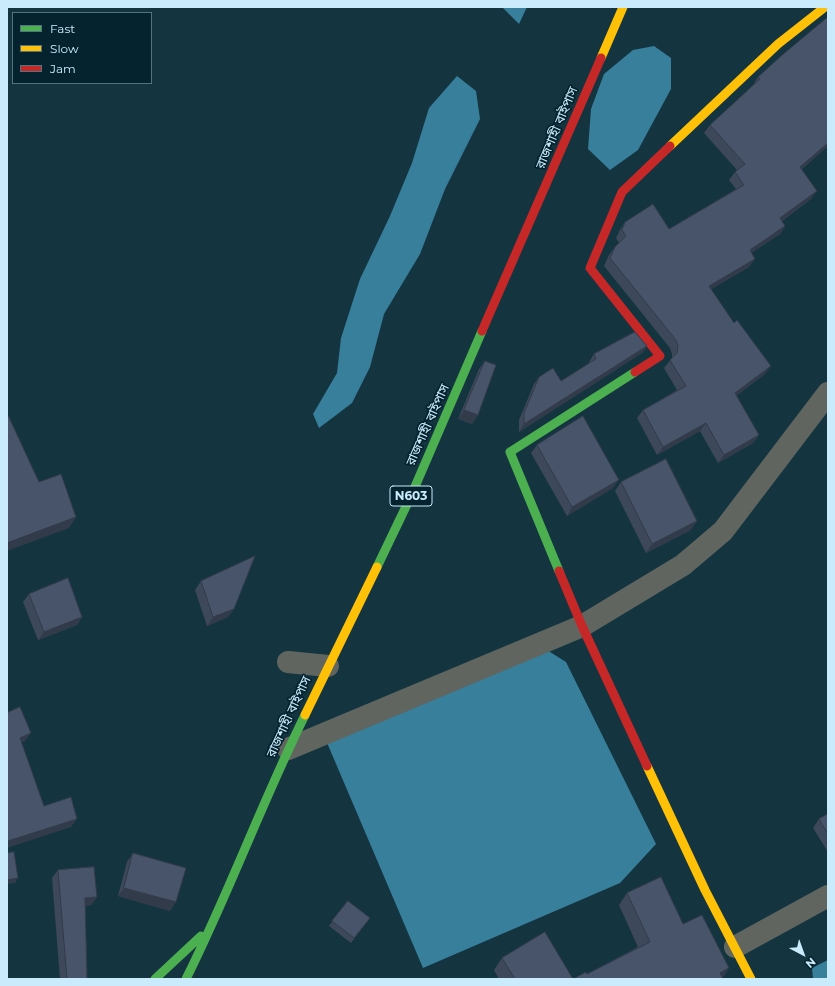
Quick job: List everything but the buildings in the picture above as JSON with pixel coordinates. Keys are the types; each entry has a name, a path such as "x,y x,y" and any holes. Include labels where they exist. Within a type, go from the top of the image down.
{"main road":[{"name":"রাজশাহী বাইপাস","path":"186,979 213,925 288,749 411,496 623,7"},
{"path":"751,979 705,890 582,626 510,452 660,356 590,268 622,192 778,44 825,7"},
{"path":"155,979 168,969 213,925"}],"street":[{"path":"288,749 582,626 682,565 723,531 828,393"},
{"path":"288,662 328,666"},
{"path":"735,947 828,896"}],"water":[{"path":"502,7 527,7 519,24"},
{"path":"654,46 671,58 671,89 638,150 610,170 588,149 591,109 604,74 633,50"},
{"path":"457,76 476,91 480,119 445,189 420,254 384,314 370,367 352,403 319,428 313,414 337,373 341,338 360,279 390,216 412,163 429,108"},
{"path":"539,645 566,662 656,844 620,883 423,968 325,738"},
{"path":"828,960 828,979 813,979 812,968"}],"traffic: fast":[{"path":"377,567 411,496 482,331"},
{"path":"559,571 510,452 635,372"},
{"path":"186,979 217,914 274,781 305,715"},
{"path":"155,979 201,936"}],"traffic: slow":[{"path":"601,58 623,7"},
{"path":"670,146 778,44 825,7"},
{"path":"305,715 377,567"},
{"path":"647,766 705,890 751,979"}],"traffic: jam":[{"path":"482,331 601,58"},
{"path":"635,372 660,356 590,268 622,192 670,146"},
{"path":"559,571 582,626 647,766"}]}
